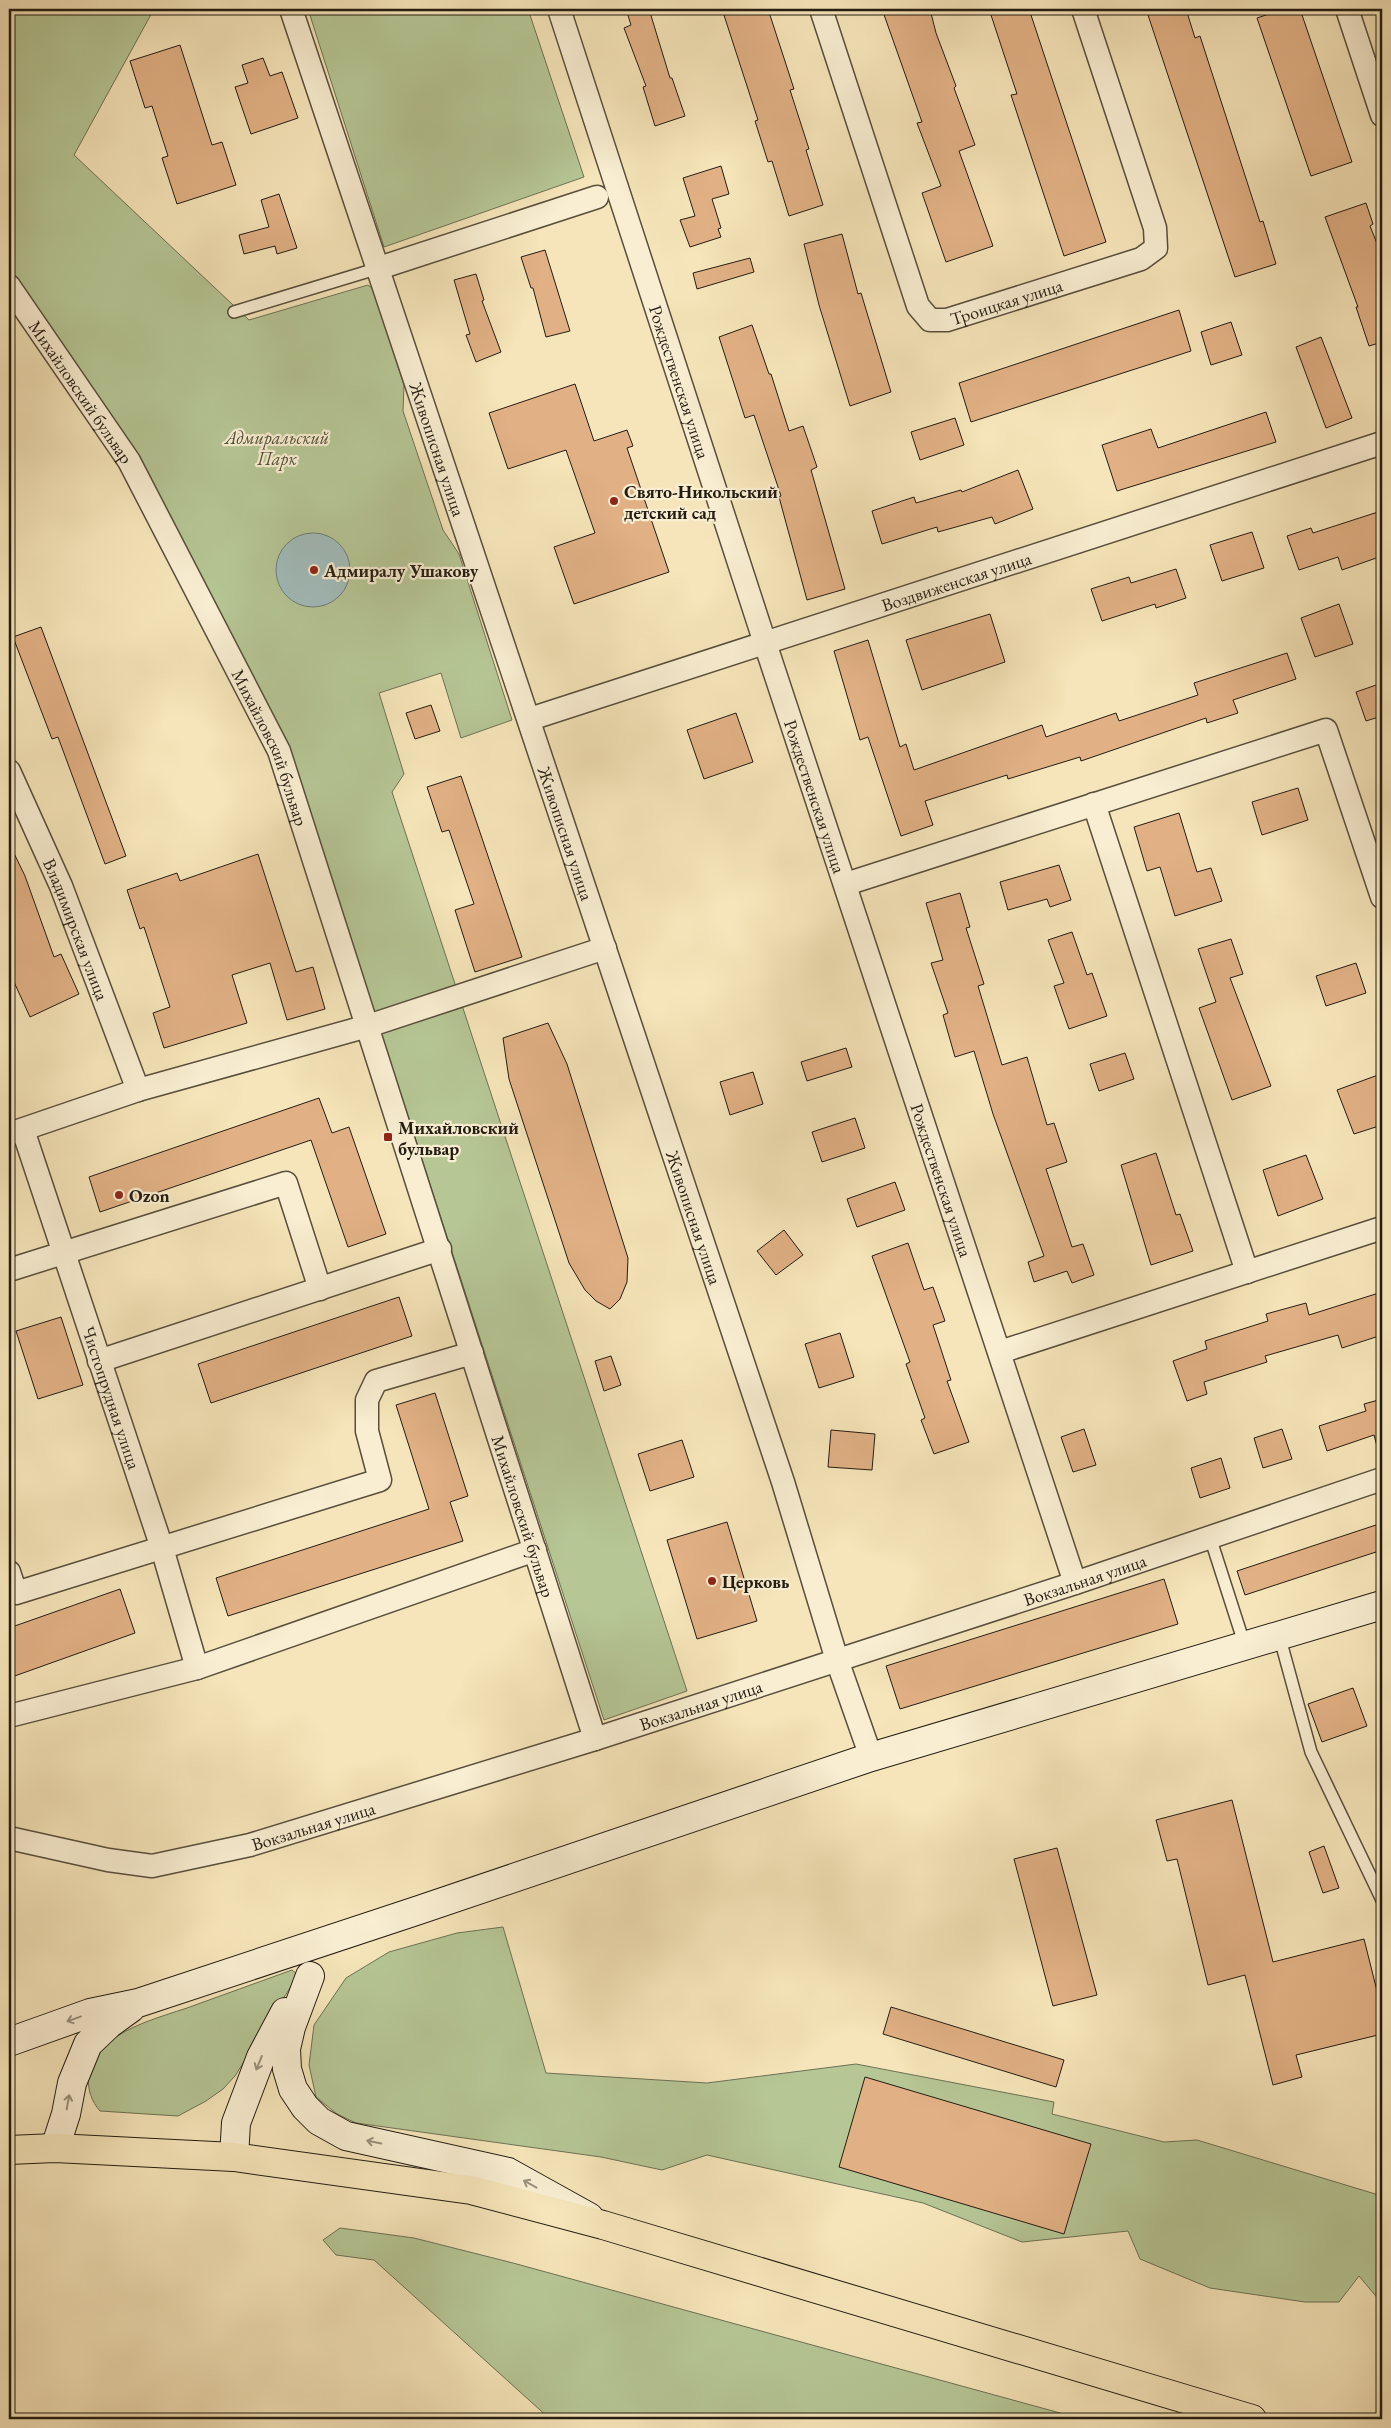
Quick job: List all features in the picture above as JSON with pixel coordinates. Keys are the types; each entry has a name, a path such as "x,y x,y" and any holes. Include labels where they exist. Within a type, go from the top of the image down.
{"highway":[{"path":"9,2150 55,2148 234,2157 471,2190 603,2224 1252,2419"}],"main road":[{"path":"9,2042 90,2013 138,2003 416,1911 870,1757 1382,1605"},
{"path":"234,2157 236,2123 261,2057 284,2014 310,1976 329,1957 342,1948 416,1911"},
{"path":"310,1976 291,2027 286,2048 287,2069 293,2089 305,2107 319,2121 346,2136 508,2172 603,2224"},
{"path":"55,2148 66,2114 72,2082 88,2044 109,2024 138,2003"}],"street":[{"name":"Живописная улица","path":"291,9 530,719 783,1482 837,1660 870,1757"},
{"name":"Рождественская улица","path":"559,9 764,643 846,884 1076,1583"},
{"name":"Троицкая улица","path":"821,9 918,306 930,320 947,320 1141,258 1156,248 1155,228 1083,9"},
{"path":"1347,9 1382,115"},
{"path":"379,268 597,197"},
{"name":"Михайловский бульвар","path":"9,286 129,461 279,751 440,1249 595,1739"},
{"name":"Воздвиженская улица","path":"530,719 1382,443"},
{"path":"846,884 1326,730 1382,897"},
{"name":"Владимирская улица","path":"9,772 61,886 138,1090"},
{"path":"1094,804 1247,1272"},
{"path":"16,1132 138,1090 368,1026 605,948"},
{"name":"Чистопрудная улица","path":"16,1132 63,1253 162,1548 197,1668"},
{"path":"9,1270 286,1183 320,1288"},
{"path":"1000,1352 1382,1228"},
{"path":"99,1361 440,1249"},
{"path":"9,1572 16,1593 380,1480 368,1431 367,1400 376,1381 472,1353"},
{"name":"Вокзальная улица","path":"9,1838 108,1860 152,1866 250,1845 595,1739 1381,1482"},
{"path":"9,1716 197,1668 535,1550"}],"lane":[{"path":"234,312 379,268"},
{"path":"1210,1537 1245,1646"},
{"path":"1279,1635 1311,1752 1382,1900"}],"green space":[{"name":"Адмиральский Парк","path":"9,9 154,9 74,155 249,320 368,285 373,289 404,385 403,411 443,530 459,554 512,720 461,738 441,673 379,693 404,774 392,792 687,1691 604,1720 290,753 9,275"},
{"path":"308,9 528,9 584,177 384,247"},
{"path":"503,1927 546,2073 707,2083 856,2064 1054,2102 1052,2114 1164,2142 1197,2140 1382,2196 1382,2300 1380,2301 1359,2276 1339,2302 1305,2302 1210,2288 1140,2259 1128,2231 1022,2242 923,2203 707,2155 662,2170 601,2157 356,2123 337,2114 316,2097 309,2065 314,2025 346,1978 389,1952 457,1933"},
{"path":"292,1970 298,1975 235,2076 223,2089 206,2101 178,2116 100,2111 91,2095 89,2087 90,2069 98,2053 113,2039 144,2023"},
{"path":"340,2228 414,2238 513,2263 1082,2419 550,2419 374,2260 336,2255 323,2240"}],"water":[{"path":"313,533 334,539 344,549 350,570 344,591 334,601 313,607 292,601 282,591 276,570 282,549 292,539"}],"building":[{"path":"626,9 649,9 670,78 672,78 685,116 655,126 643,87 646,86 624,28 631,25"},
{"path":"722,9 768,9 794,89 790,90 809,149 806,150 823,205 789,216 772,161 768,162 755,121 758,120"},
{"path":"882,9 930,9 936,33 956,86 954,88 975,145 959,151 993,246 946,262 922,193 941,186 917,123 922,122"},
{"path":"989,9 1029,9 1106,242 1064,256 1011,95 1017,94"},
{"path":"1146,9 1186,9 1195,38 1200,36 1260,222 1263,221 1276,264 1235,277"},
{"path":"1284,9 1300,9 1352,162 1311,176 1257,18"},
{"path":"180,45 212,145 222,142 236,185 177,204 162,158 168,156 152,106 145,108 130,61"},
{"path":"263,58 270,76 282,72 298,118 251,134 235,87 248,83 242,65"},
{"path":"721,166 729,194 712,199 721,228 718,229 721,237 690,247 680,220 695,216 683,178"},
{"path":"279,194 297,248 277,254 275,246 244,254 239,235 269,227 261,200"},
{"path":"1366,203 1373,224 1370,226 1382,256 1382,342 1369,346 1356,307 1358,307 1325,217"},
{"path":"842,234 858,294 861,293 891,392 850,406 819,305 804,244"},
{"path":"545,250 570,331 546,337 533,288 531,288 521,257"},
{"path":"750,258 754,272 697,289 693,273"},
{"path":"476,274 484,300 482,301 501,352 476,362 466,335 470,334 454,280"},
{"path":"1179,310 1191,351 971,422 959,383"},
{"path":"1231,322 1242,355 1211,365 1201,332"},
{"path":"752,325 769,374 771,374 789,431 803,426 817,467 811,470 845,589 807,600 779,497 781,496 754,415 745,418 719,337"},
{"path":"1321,337 1352,418 1326,428 1296,347"},
{"name":"Свято-Никольский детский сад","path":"575,384 594,441 627,430 633,446 627,448 669,572 574,604 554,547 595,533 566,450 508,469 489,413"},
{"path":"1266,412 1276,442 1117,491 1102,445 1151,429 1158,448"},
{"path":"955,418 964,445 920,460 911,432"},
{"path":"1018,470 1033,509 995,524 992,517 938,532 937,527 882,544 872,511 914,497 916,503 961,490 962,492"},
{"path":"1378,512 1382,523 1382,556 1342,570 1338,557 1299,570 1287,536 1311,528 1313,533"},
{"path":"1252,532 1264,568 1222,581 1210,545"},
{"path":"1176,569 1186,598 1156,608 1155,604 1102,621 1091,589 1129,577 1131,583"},
{"path":"1339,604 1353,644 1315,657 1301,618"},
{"path":"990,614 1005,662 922,690 906,640"},
{"path":"41,627 126,856 105,864 58,737 52,739 13,637"},
{"path":"868,640 900,747 906,744 914,770 1042,725 1046,737 1116,713 1119,721 1198,695 1194,683 1287,653 1296,679 1233,700 1238,713 1207,723 1206,718 1081,761 1080,757 1008,779 1007,775 925,801 933,825 901,836 868,737 860,740 834,651"},
{"path":"1382,683 1382,716 1366,721 1356,692"},
{"path":"431,705 440,731 415,739 406,713"},
{"path":"736,713 753,762 704,779 687,730"},
{"path":"461,776 522,957 475,972 455,910 474,904 449,830 442,832 427,787"},
{"path":"1298,788 1308,820 1262,835 1252,802"},
{"path":"1179,813 1197,872 1211,868 1222,901 1175,916 1160,867 1147,871 1134,827"},
{"path":"9,843 25,876 54,957 61,954 79,994 30,1017 9,971"},
{"path":"258,854 296,972 313,967 325,1009 287,1020 270,963 232,975 247,1023 164,1048 153,1013 170,1007 144,927 140,929 127,890 177,873 180,881"},
{"path":"1059,865 1071,900 1050,907 1047,899 1008,910 1000,882"},
{"path":"960,893 970,927 966,928 984,984 978,986 1002,1065 1027,1057 1047,1125 1054,1123 1067,1162 1046,1169 1072,1247 1083,1244 1094,1275 1072,1283 1067,1271 1034,1282 1028,1262 1044,1256 993,1114 974,1051 955,1057 943,1015 948,1013 931,963 943,960 926,903"},
{"path":"1072,932 1087,975 1092,973 1107,1016 1069,1029 1054,986 1064,983 1048,940"},
{"path":"1231,939 1243,974 1230,978 1271,1086 1232,1100 1199,1008 1216,1002 1198,949"},
{"path":"1356,963 1366,993 1326,1006 1316,976"},
{"path":"548,1023 567,1064 628,1258 627,1282 620,1299 610,1309 596,1301 585,1290 569,1263 509,1079 503,1038"},
{"path":"846,1048 852,1067 807,1081 801,1062"},
{"path":"1125,1053 1134,1079 1099,1091 1090,1064"},
{"path":"753,1072 763,1104 730,1115 720,1082"},
{"path":"1378,1075 1382,1089 1382,1125 1354,1134 1337,1090"},
{"path":"319,1098 332,1133 349,1127 386,1234 348,1247 311,1140 100,1212 89,1177"},
{"path":"855,1118 865,1148 822,1162 812,1132"},
{"path":"1156,1153 1176,1215 1180,1214 1193,1251 1151,1265 1121,1165"},
{"path":"1306,1155 1323,1199 1278,1216 1263,1170"},
{"path":"895,1182 905,1210 857,1227 847,1199"},
{"path":"784,1230 803,1255 776,1275 757,1251"},
{"path":"908,1243 924,1290 933,1287 945,1321 933,1325 951,1380 947,1381 969,1442 934,1454 921,1420 925,1418 906,1364 910,1362 872,1256"},
{"path":"1382,1292 1382,1335 1342,1348 1338,1335 1265,1356 1267,1362 1204,1382 1207,1394 1187,1401 1173,1361 1207,1349 1205,1341 1268,1321 1266,1314 1306,1303 1309,1315"},
{"path":"399,1297 412,1336 211,1403 198,1364"},
{"path":"61,1317 83,1385 38,1399 16,1331"},
{"path":"840,1333 854,1377 819,1388 805,1344"},
{"path":"611,1356 621,1385 604,1391 595,1361"},
{"path":"435,1393 468,1496 450,1502 463,1541 228,1616 216,1578 429,1509 396,1405"},
{"path":"1382,1399 1382,1449 1378,1450 1374,1435 1327,1451 1319,1426 1366,1411 1364,1404"},
{"path":"1084,1429 1096,1465 1073,1472 1061,1437"},
{"path":"1282,1429 1292,1459 1263,1468 1254,1438"},
{"path":"831,1430 875,1434 872,1470 828,1467"},
{"path":"682,1440 694,1477 650,1491 638,1454"},
{"path":"1221,1458 1230,1488 1200,1498 1191,1468"},
{"name":"Церковь","path":"727,1522 757,1621 697,1639 667,1540"},
{"path":"1382,1523 1382,1550 1245,1595 1237,1571"},
{"path":"1164,1579 1178,1624 900,1709 886,1666"},
{"path":"120,1589 135,1633 9,1678 9,1628"},
{"path":"1353,1688 1367,1726 1322,1742 1308,1704"},
{"path":"1232,1800 1273,1962 1364,1939 1382,2011 1382,2034 1296,2055 1302,2077 1273,2085 1245,1975 1208,1985 1177,1859 1167,1861 1156,1820"},
{"path":"1324,1846 1339,1888 1323,1893 1309,1852"},
{"path":"1057,1848 1097,1995 1053,2006 1014,1859"},
{"path":"891,2007 1064,2060 1056,2087 883,2034"},
{"path":"865,2077 1091,2144 1064,2234 839,2167"}],"place":[{"name":"Свято-Никольский детский сад","path":"614,501"},
{"name":"Адмиралу Ушакову","path":"314,570"},
{"name":"Михайловский бульвар","path":"388,1137"},
{"name":"Ozon","path":"119,1195"},
{"name":"Церковь","path":"712,1581"}]}
